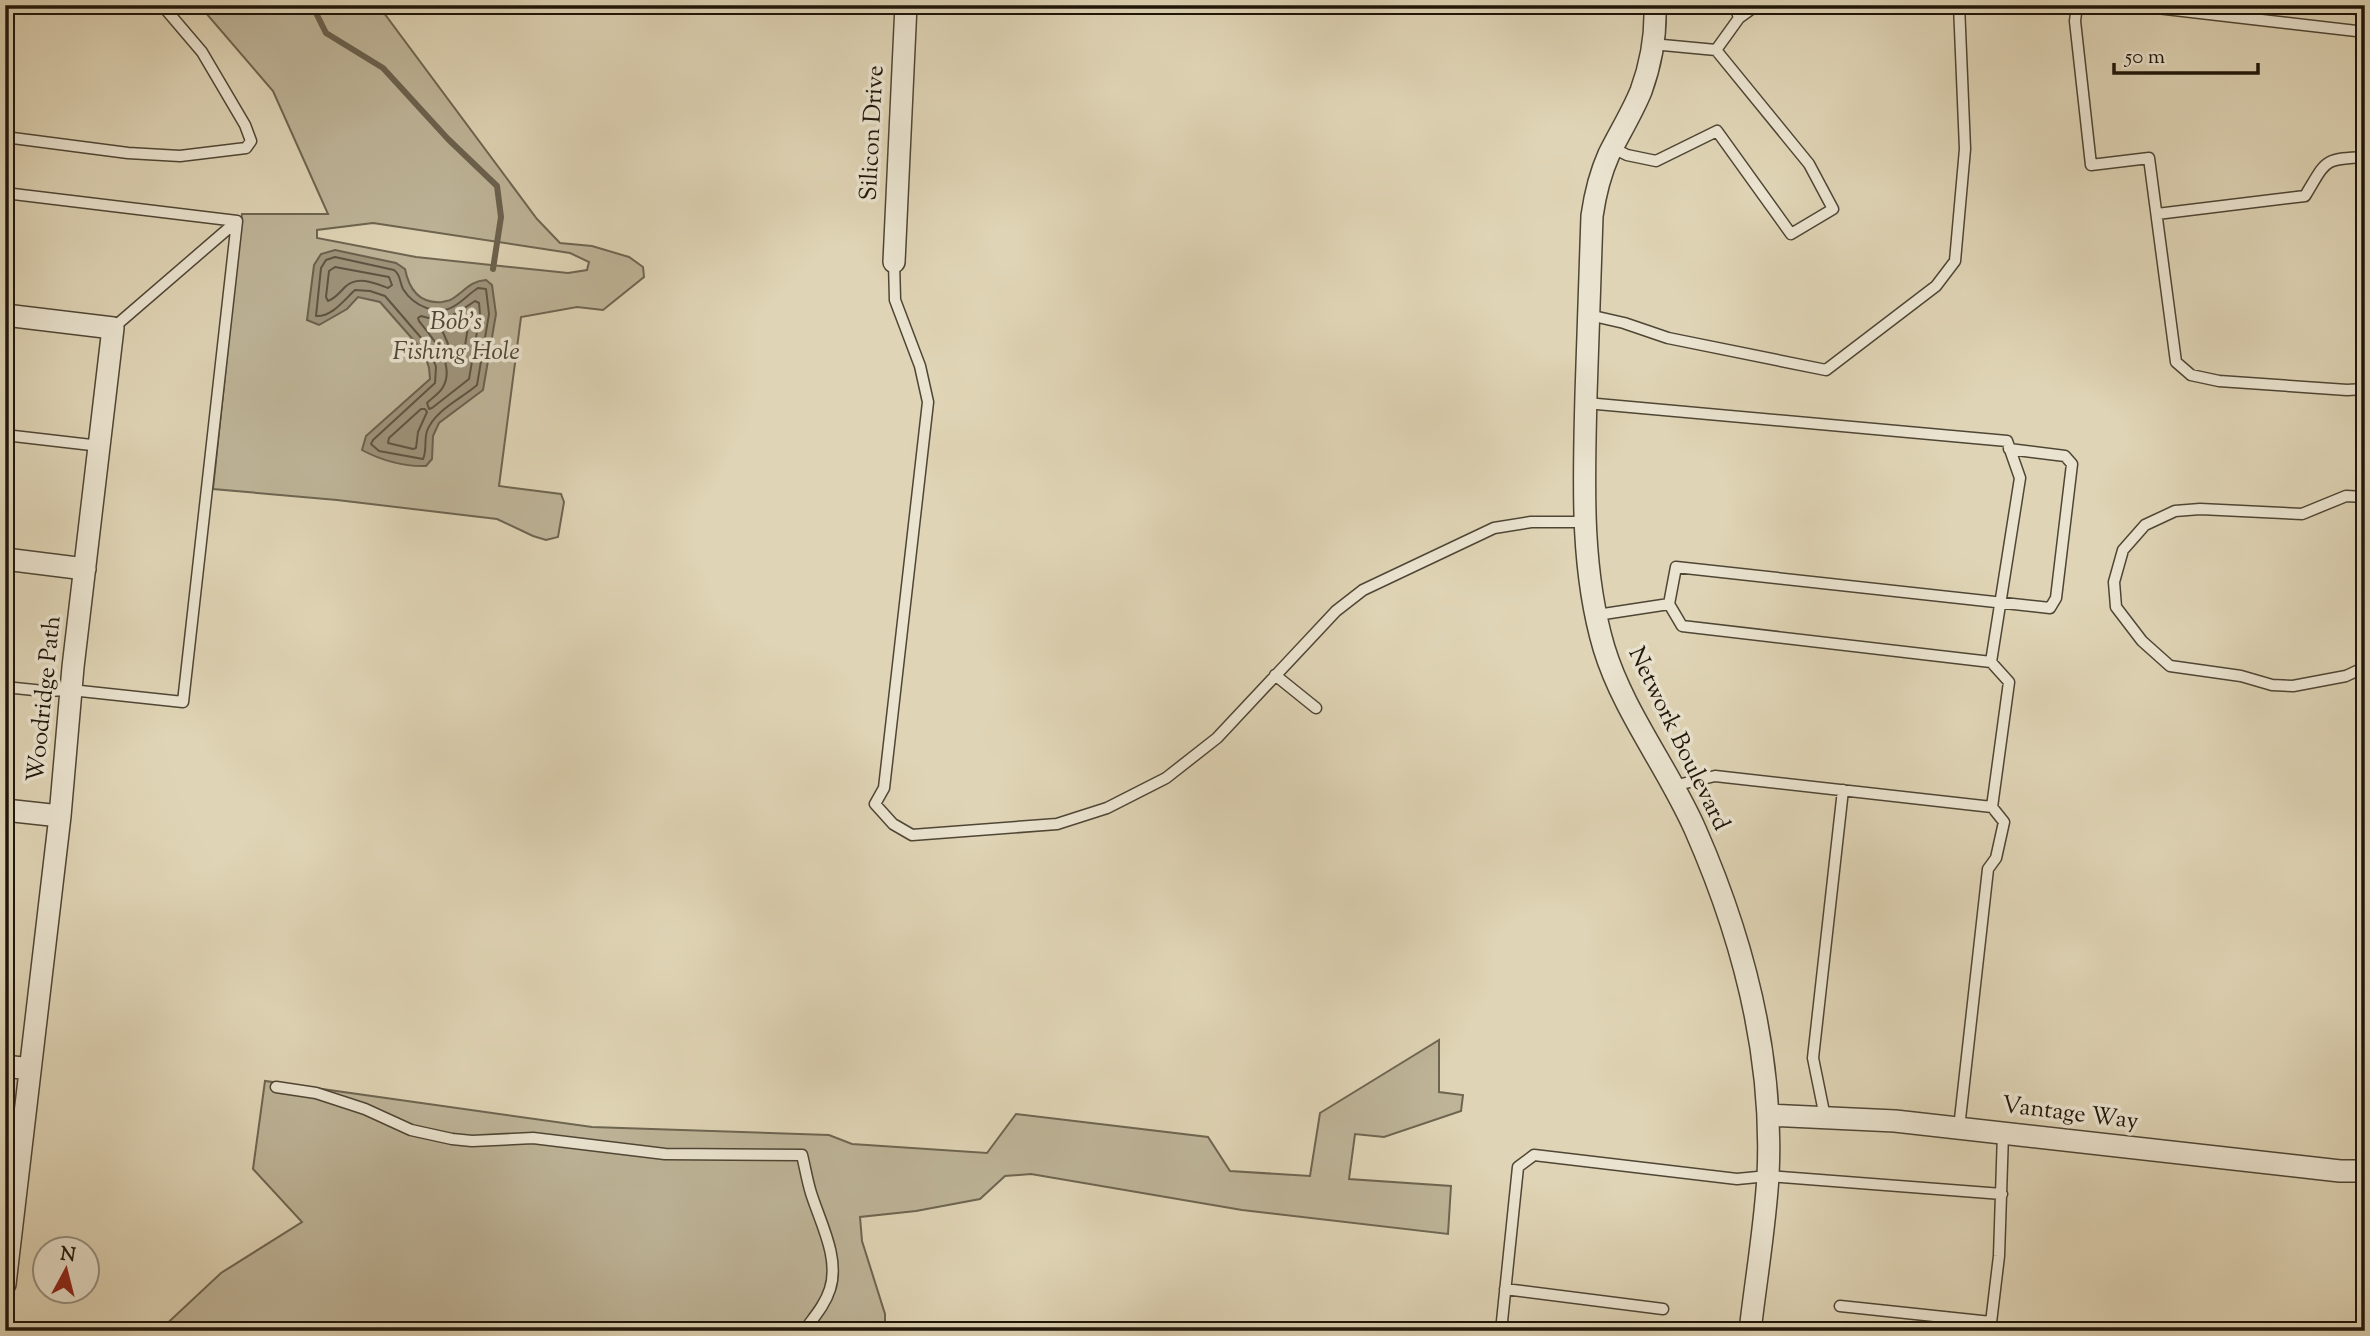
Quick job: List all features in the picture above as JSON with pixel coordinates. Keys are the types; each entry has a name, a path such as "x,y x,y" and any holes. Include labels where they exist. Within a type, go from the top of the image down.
{"street":[{"name":"Silicon Drive","path":"894,262 906,5"},
{"name":"Network Boulevard","path":"1655,5 1652,44 1642,89 1601,175 1592,216 1584,473 1586,522 1591,581 1605,649 1621,688 1689,817 1716,878 1750,984 1762,1055 1768,1115 1768,1176 1750,1331"},
{"path":"5,315 113,328"},
{"name":"Woodridge Path","path":"5,1284 60,816 71,690 113,328"},
{"path":"5,559 85,569"},
{"path":"5,810 60,816"},
{"path":"5,1066 30,1069"},
{"name":"Vantage Way","path":"1768,1115 1895,1121 2340,1171 2365,1171"}],"lane":[{"path":"5,137 128,153 180,156 246,148 251,141 202,52 162,5"},
{"path":"1735,5 1739,18"},
{"path":"1716,50 1739,18 1757,5"},
{"path":"1589,315 1624,323 1668,338 1826,370 1936,286 1955,261 1965,149 1959,5"},
{"path":"2077,5 2075,21 2091,165 2149,158 2175,362 2192,375 2219,381 2347,390 2365,388"},
{"path":"2131,5 2365,32"},
{"path":"2327,5 2365,10"},
{"path":"1613,148 1627,155 1656,161 1717,131 1791,234 1833,209 1809,164 1716,50 1652,44"},
{"path":"2157,215 2305,196 2322,169 2333,159 2365,157"},
{"path":"5,193 237,221"},
{"path":"113,328 237,221"},
{"path":"5,687 44,691 71,690 183,702 237,221"},
{"path":"894,262 895,300 920,366 928,402 884,788 875,804 893,824 912,835 1057,824 1107,808 1166,778 1217,738 1336,611 1363,590 1494,528 1531,522 1586,522"},
{"path":"1586,403 2007,441 2020,478 1991,662"},
{"path":"5,435 100,446"},
{"path":"1992,807 2009,682 1991,662 1682,626 1669,604 1676,567 2050,608 2056,598 2072,464 2065,456 2009,449"},
{"path":"2365,497 2346,496 2302,514 2175,510 2145,525 2123,550 2114,582 2116,607 2141,641 2170,666 2241,676 2272,685 2293,686 2346,676 2365,667"},
{"path":"1597,615 1669,604"},
{"path":"1275,675 1317,708"},
{"path":"1673,786 1715,776 1992,807 2004,822 1996,858 1988,869 1959,1128"},
{"path":"1825,1118 1813,1058 1843,790"},
{"path":"276,1087 316,1093 365,1109 411,1130 452,1139 472,1141 533,1138 665,1154 803,1155 811,1193 822,1221 832,1269 831,1287 822,1308 804,1331"},
{"path":"1840,1306 1991,1326 1999,1256 2003,1133"},
{"path":"1501,1331 1518,1167 1534,1155 1737,1179 1768,1176 2002,1194"},
{"path":"1505,1289 1662,1309"}],"shaded area":[{"path":"199,5 378,5 537,219 560,243 592,246 629,257 643,267 644,277 603,310 577,307 521,317 499,486 561,494 564,502 558,537 546,540 497,519 213,489 242,214 328,214 273,91","holes":["373,223 570,253 589,262 587,270 568,273 416,257 317,238 317,230"]},
{"path":"1439,1040 1439,1092 1463,1095 1461,1111 1384,1137 1355,1134 1349,1179 1451,1186 1448,1234 1242,1210 1031,1174 1005,1176 980,1199 916,1211 860,1217 862,1241 885,1314 885,1331 159,1331 221,1273 302,1222 253,1169 265,1081 592,1127 829,1135 852,1144 987,1153 1016,1114 1208,1137 1230,1171 1310,1176 1320,1113"}],"water":[{"name":"Bob's Fishing Hole","path":"335,250 396,263 405,269 416,294 434,302 450,300 480,281 486,280 492,285 496,314 483,390 439,423 433,436 432,459 426,466 393,462 362,450 366,436 430,379 424,352 380,302 358,297 347,309 319,325 307,320 314,265 321,254"}],"waterway":[{"path":"312,5 326,33 383,68 448,139 497,186 501,217 493,269"}]}
